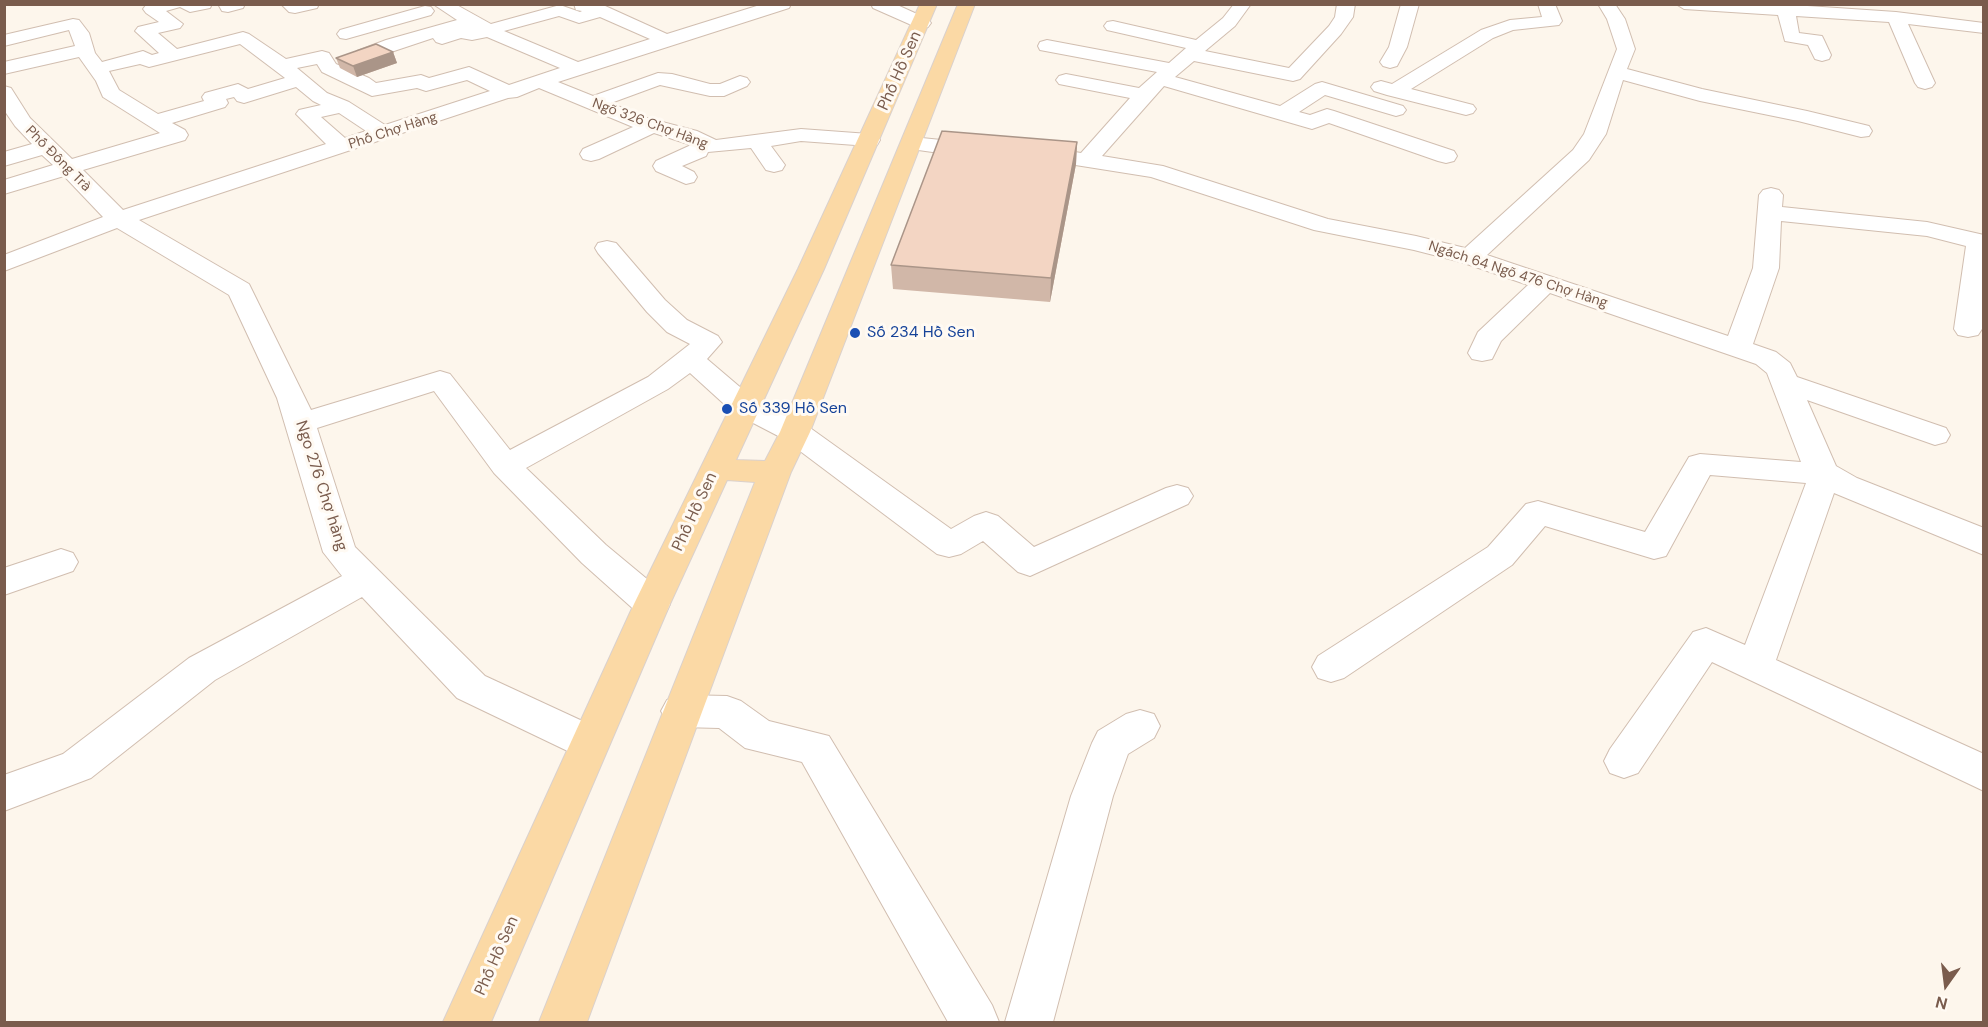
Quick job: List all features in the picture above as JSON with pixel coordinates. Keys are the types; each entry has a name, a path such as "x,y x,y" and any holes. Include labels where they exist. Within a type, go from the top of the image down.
{"main road":[{"path":"563,1023 681,711 775,472 795,432 967,4"},
{"name":"Phố Hồ Sen","path":"467,1023 652,604 811,269 925,14"},
{"path":"715,469 775,472"}],"street":[{"path":"173,4 152,9 174,24 144,31 173,55"},
{"path":"186,4 190,7 204,4"},
{"path":"226,4 228,7 237,4"},
{"path":"289,4 295,8 311,4"},
{"path":"580,4 589,9 603,10 666,40"},
{"path":"879,4 925,14"},
{"path":"1088,159 1143,95 1229,22 1244,4"},
{"path":"1113,26 1293,75 1335,30 1344,17 1346,4"},
{"path":"1390,62 1398,47 1410,4"},
{"path":"1395,100 1487,34 1510,25 1553,21 1546,4"},
{"path":"1470,257 1581,155 1595,134 1626,49 1616,19 1606,4"},
{"path":"1684,4 1896,17 1983,28"},
{"path":"346,34 443,5 489,31 580,70"},
{"name":"Phố Chợ Hàng","path":"4,264 120,219 666,40 783,5"},
{"path":"364,55 468,19 490,8"},
{"path":"442,38 461,32 472,35 489,31 560,10 579,18 603,10"},
{"path":"1786,11 1791,37 1815,40 1822,55"},
{"path":"1896,17 1925,83"},
{"path":"4,41 73,24 80,33 84,50 106,81 110,93 177,135 4,187"},
{"path":"96,69 143,57 149,61 243,38 283,66 320,97 342,106 384,134"},
{"path":"1047,46 1166,74 1312,123 1327,115 1446,156"},
{"path":"4,68 84,50"},
{"path":"283,66 322,57 330,68 362,82 372,90 421,81 426,85 469,72 510,93"},
{"path":"1617,72 1700,95 1861,131"},
{"path":"1332,75 1395,100"},
{"path":"593,103 657,79 672,80 710,90 724,90 740,82"},
{"path":"156,122 218,103 212,97 238,90 244,97 300,80"},
{"path":"1066,80 1143,95"},
{"name":"Ngõ 326 Chợ Hàng","path":"542,82 644,124 713,147 801,135 869,140"},
{"path":"1283,113 1322,88 1466,109"},
{"name":"Phố Đông Trà","path":"4,92 13,125 46,147 120,219"},
{"path":"342,106 306,114 342,147"},
{"path":"584,132 598,138 644,124"},
{"path":"591,154 644,124"},
{"path":"756,140 774,165"},
{"path":"686,177 664,166 699,151 703,142"},
{"name":"Ngách 64 Ngõ 476 Chợ Hàng","path":"912,143 961,149 979,145 1006,148 1155,171 1323,225 1416,243 1470,257 1766,358 1776,364 1818,464 1826,474"},
{"path":"4,159 46,147"},
{"path":"1737,349 1766,268 1770,204 1927,229 1969,238 1981,244 1976,331 1955,328 1953,352"},
{"name":"Ngo 276 Chợ hàng","path":"120,219 240,290 292,398 340,552 471,687 590,743"},
{"path":"505,466 658,383 708,342 677,326 656,306 607,248"},
{"path":"1482,352 1488,338 1546,283"},
{"path":"691,358 744,406 795,432 949,545 986,524 1030,563 1177,496"},
{"path":"300,423 440,381 505,466 594,554 652,604"},
{"path":"1785,382 1935,435"},
{"path":"1331,667 1500,556 1538,512 1654,547 1700,464 1826,474 1846,486 1954,528 1983,543"},
{"path":"1755,667 1826,474"},
{"path":"4,582 62,562"},
{"path":"4,793 77,766 202,669 365,579"},
{"path":"1624,761 1706,642 1983,773"},
{"path":"681,711 727,712 759,736 815,748 975,1023"},
{"path":"1029,1023 1092,796 1112,743 1140,726"}],"building":[{"path":"376,44 393,52 353,66 336,58"},
{"path":"942,131 1077,142 1051,278 891,265"}],"place":[{"name":"Số 234 Hồ Sen","path":"855,333"},
{"name":"Số 339 Hồ Sen","path":"727,409"}]}
